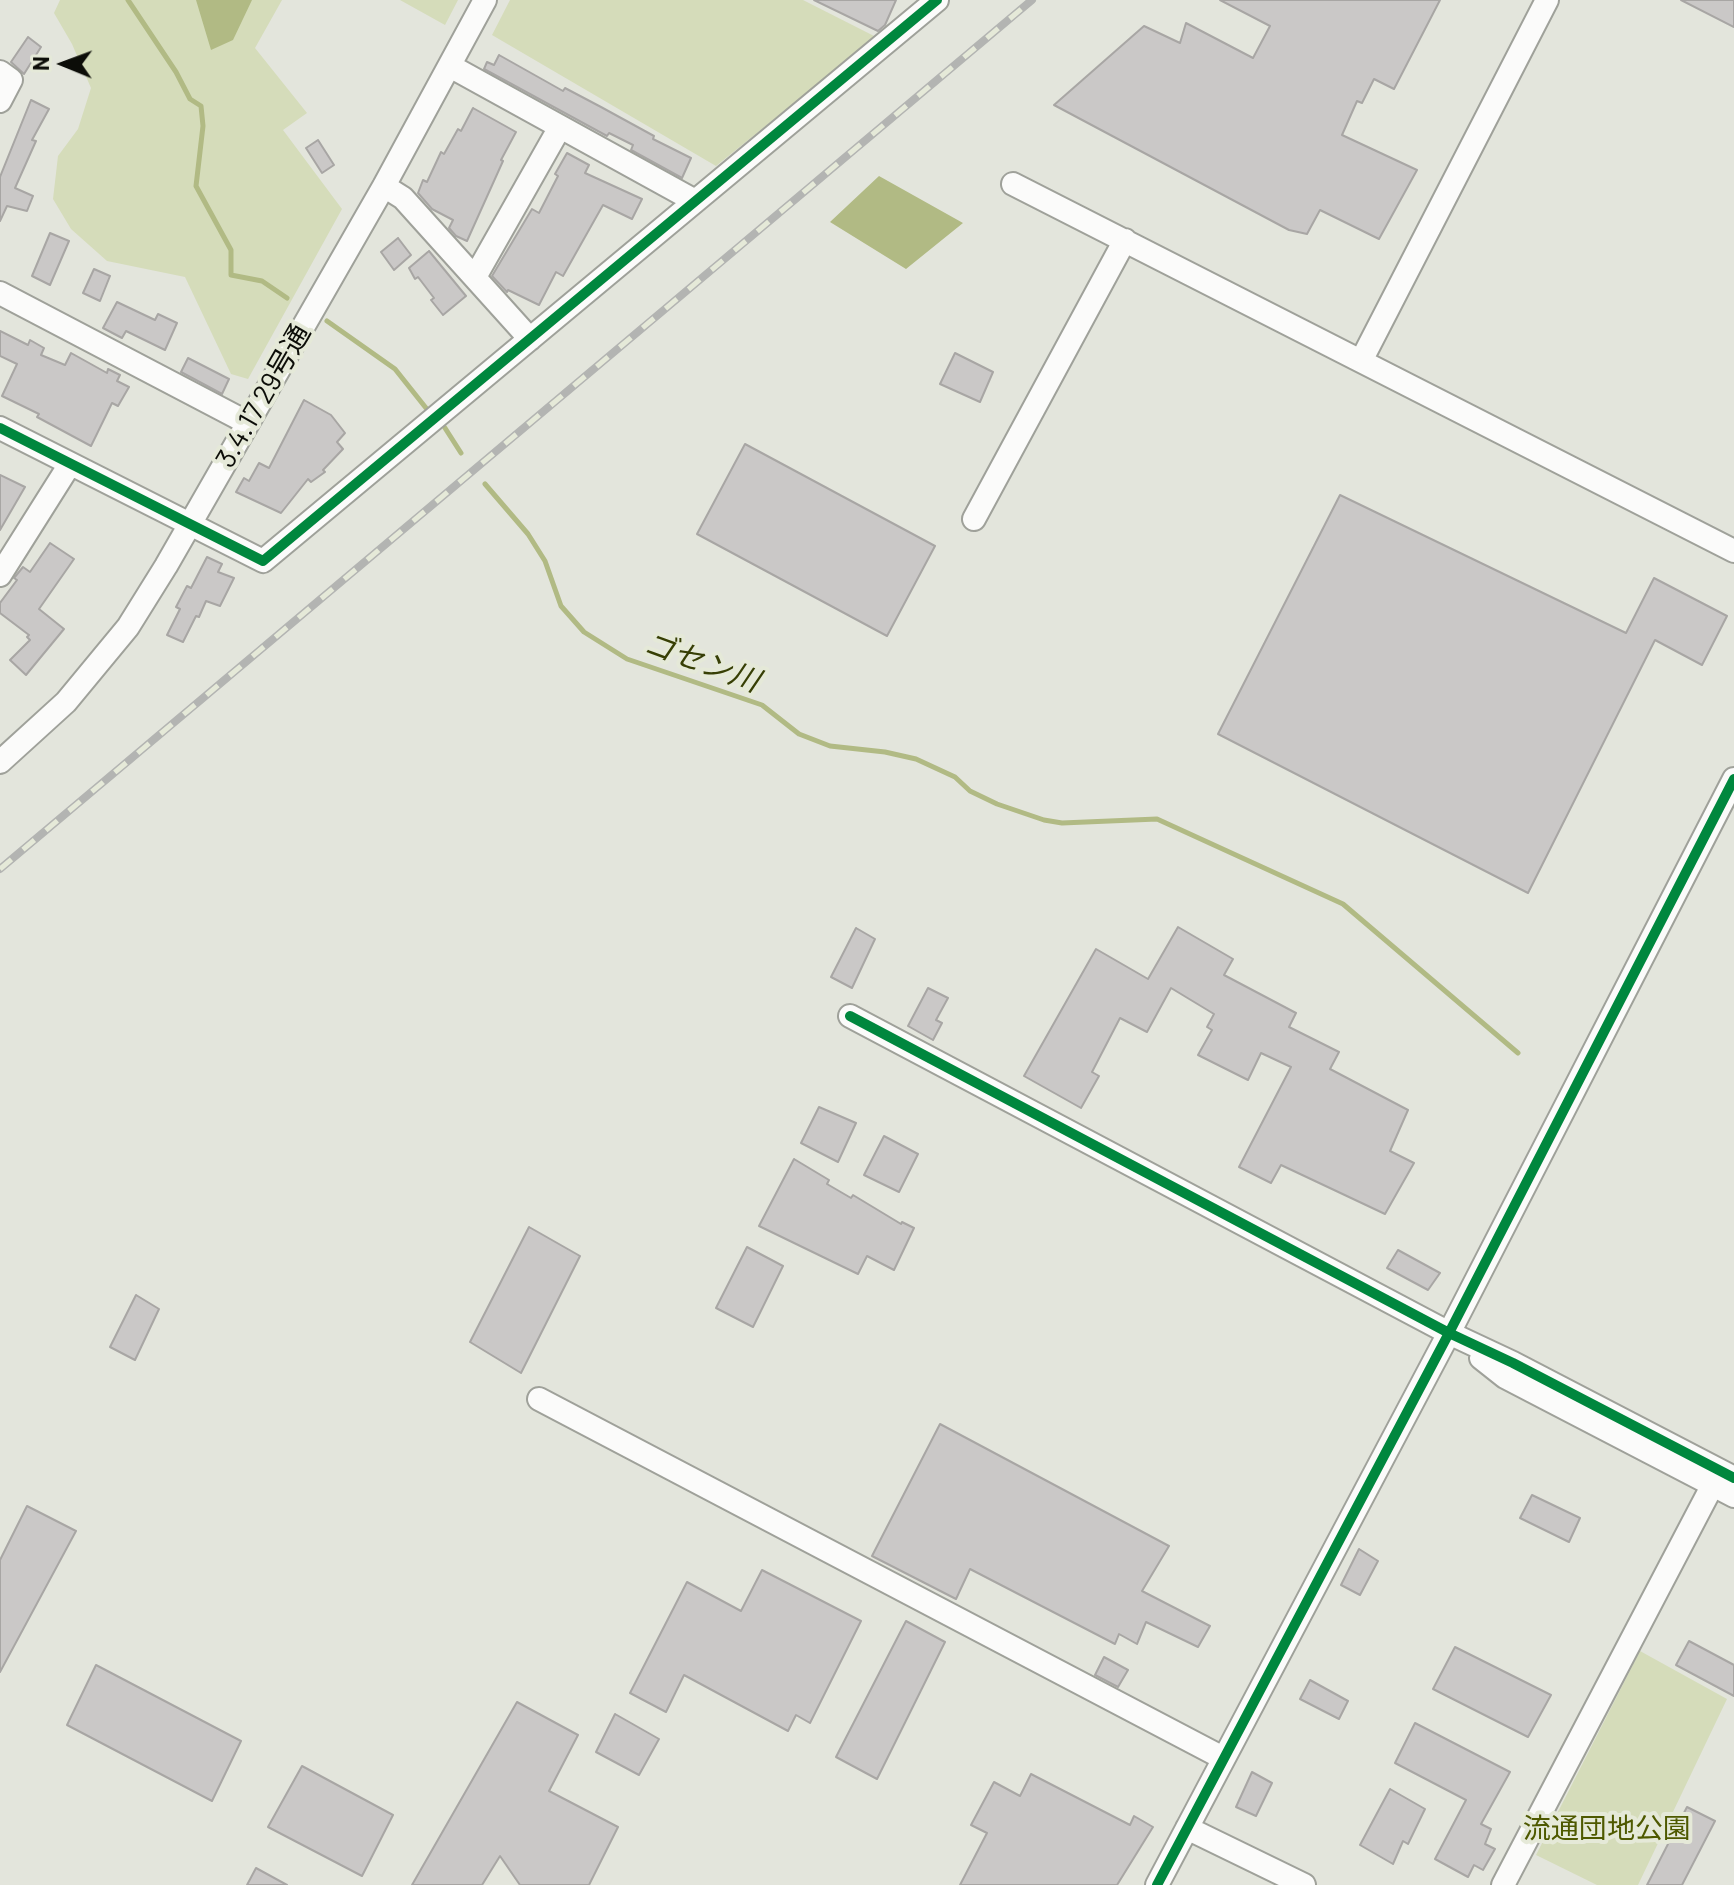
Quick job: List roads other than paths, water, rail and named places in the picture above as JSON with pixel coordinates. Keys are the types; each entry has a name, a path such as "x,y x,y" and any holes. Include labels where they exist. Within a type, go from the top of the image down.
{"street":[{"name":"3.4.17 29号通","path":"0,762 66,702 110,651 166,566 384,186 485,0"},
{"path":"0,428 263,561 937,0"},
{"path":"1361,361 1547,0"},
{"path":"450,66 695,201"},
{"path":"0,72 11,80 0,101"},
{"path":"475,277 560,127"},
{"path":"1013,184 1734,551"},
{"path":"384,186 403,198 530,339"},
{"path":"974,519 1125,240"},
{"path":"0,293 248,423"},
{"path":"2,569 70,464"},
{"path":"1157,1885 1449,1333 1734,779"},
{"path":"850,1016 1449,1333 1513,1363 1722,1478 1734,1496"},
{"path":"539,1399 1223,1758"},
{"path":"1503,1885 1722,1478"},
{"path":"1187,1828 1304,1885"}],"waterway":[{"name":"ゴセン川","path":"128,0 176,72 190,99 201,106 203,126 196,186 231,250 231,275 262,281 287,298"},
{"name":"ゴセン川","path":"327,321 395,369 426,408"},
{"name":"ゴセン川","path":"445,428 461,453"},
{"name":"ゴセン川","path":"485,484 528,534 545,561 561,606 584,632 627,659 762,705 799,734 830,746 916,759 955,777 970,791 997,804 1044,820 1062,823 1157,819 1343,904 1518,1053"}],"railway":[{"path":"0,869 1032,0"}],"park label":[{"name":"流通団地公園","path":"1607,1829"}]}
